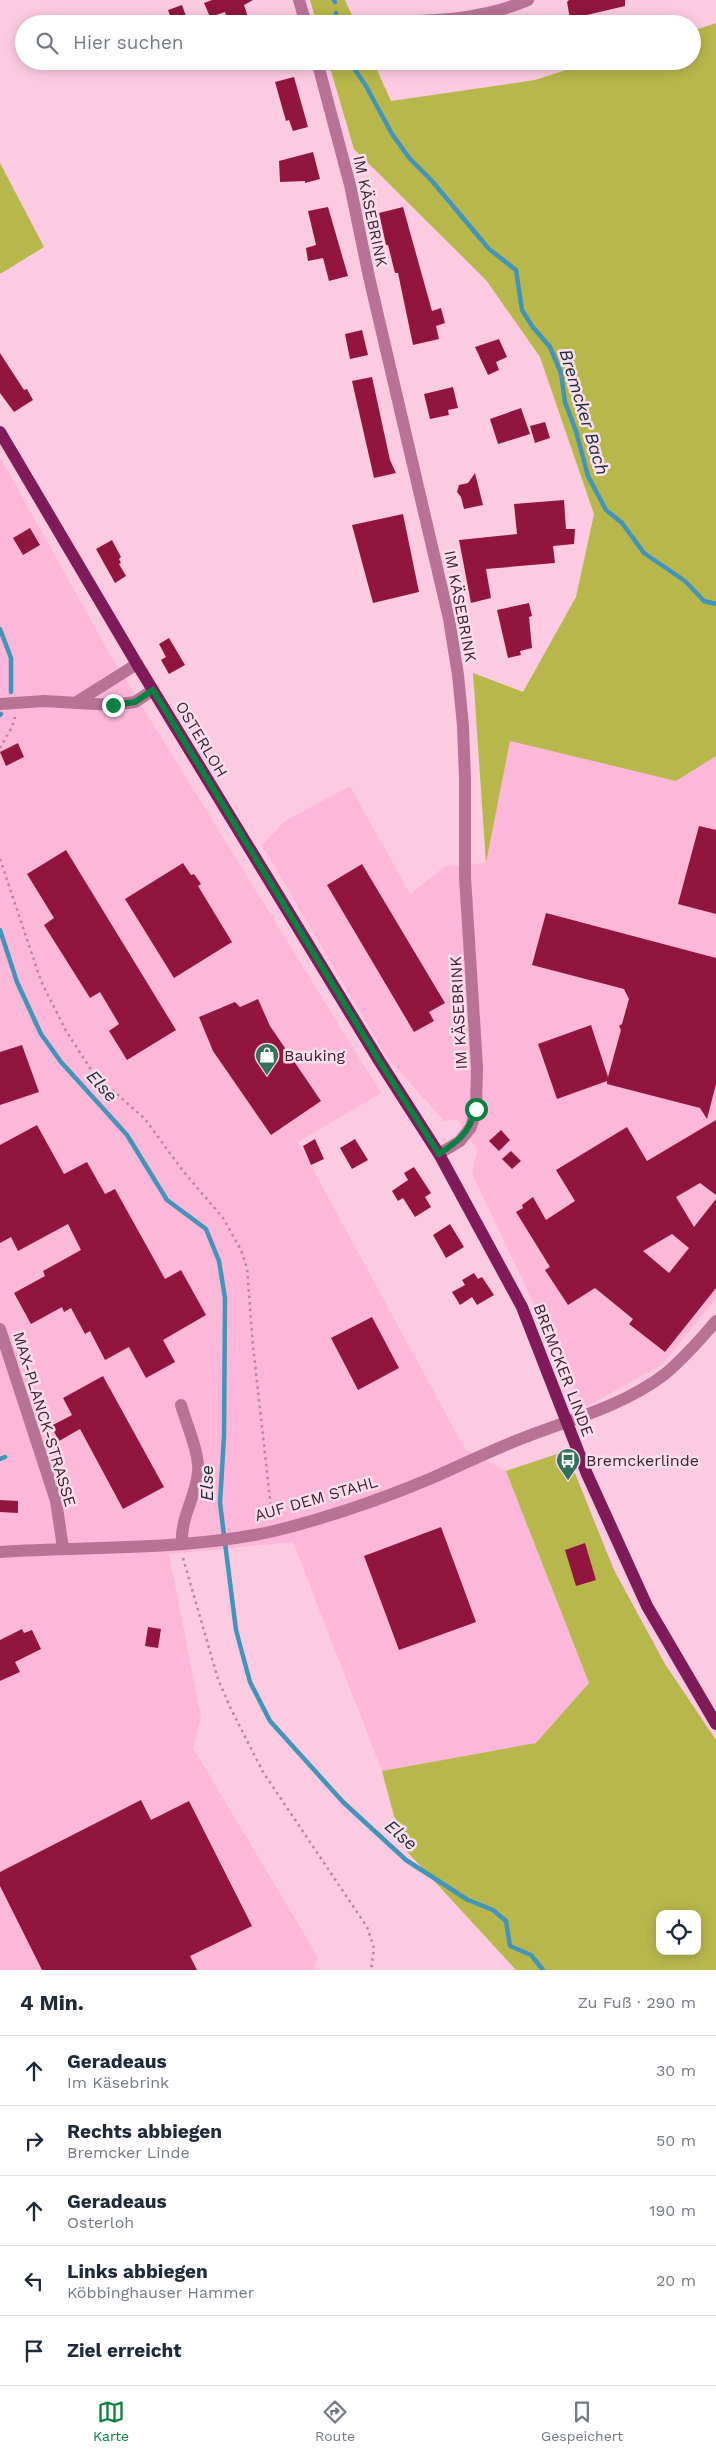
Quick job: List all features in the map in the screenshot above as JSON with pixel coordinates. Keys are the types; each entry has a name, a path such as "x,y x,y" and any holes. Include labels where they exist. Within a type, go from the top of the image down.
{"main road":[{"name":"OSTERLOH","path":"0,432 137,664 380,1062"},
{"name":"BREMCKER LINDE","path":"380,1062 439,1154 522,1307 591,1482 646,1606 716,1724"}],"street":[{"path":"299,0 303,15"},
{"path":"478,15 528,0"},
{"name":"IM KÄSEBRINK","path":"319,70 350,185 369,277 449,619 458,675 465,770 465,876 477,1058 476,1109 471,1127 460,1141 439,1154"},
{"path":"74,703 137,664"},
{"path":"0,704 44,701 113,705 135,702 153,690"},
{"name":"AUF DEM STAHL","path":"0,1552 180,1544 211,1540 274,1531 362,1504 431,1478 512,1442 615,1403 664,1374 693,1348 716,1321"},
{"name":"MAX-PLANCK-STRASSE","path":"0,1329 56,1501 63,1548"},
{"path":"180,1544 182,1530 198,1473 198,1462 181,1405"}],"path":[{"path":"0,748 12,727 14,703"},
{"path":"0,859 41,981 66,1031 94,1074 145,1119 183,1171 223,1218 241,1250 247,1268 253,1346 268,1461 271,1505"},
{"path":"180,1544 218,1679 263,1772 367,1928 374,1948 371,1970"}],"shaded area":[{"path":"310,0 345,0 352,15 314,15"},
{"path":"716,23 716,756 676,781 510,741 486,863 473,673 523,692 576,597 594,514 540,357 486,280 354,149 331,70 377,70 391,101 535,80 566,70 701,70 701,28"},
{"path":"0,163 44,247 0,274"},
{"path":"0,457 111,656 381,1093 298,1142 465,1449 506,1471 589,1683 536,1743 382,1771 293,1542 169,1554 201,1717 193,1748 318,1957 313,1970 0,1970"},
{"path":"510,741 676,781 716,756 716,1298 663,1364 584,1408 472,1174 477,1150 457,1119 444,1121 386,1056 262,845 285,821 350,786 410,894 445,866 486,863"},
{"path":"566,1451 614,1570 665,1664 716,1740 716,1970 516,1970 402,1846 382,1771 536,1743 589,1683 506,1471"}],"building":[{"path":"212,0 253,0 244,5 247,15 226,15 225,12 209,15 204,3"},
{"path":"569,0 625,0 625,6 587,15 569,15 567,2"},
{"path":"182,5 186,15 170,15 168,10"},
{"path":"294,77 308,127 293,131 289,120 286,121 275,82"},
{"path":"313,152 320,179 305,183 305,181 280,182 279,161"},
{"path":"328,207 348,276 329,281 323,258 308,261 306,248 316,245 308,211"},
{"path":"403,207 432,311 441,308 445,323 436,326 439,339 413,345 398,273 395,273 388,245 386,245 379,213"},
{"path":"362,330 368,355 350,359 345,334"},
{"path":"499,339 507,357 496,362 499,370 488,375 475,347"},
{"path":"0,353 24,390 27,389 33,400 14,412 0,393"},
{"path":"372,377 390,460 396,473 374,478 352,381"},
{"path":"453,387 458,408 448,410 449,415 430,419 424,394"},
{"path":"521,408 530,434 498,444 490,419"},
{"path":"545,422 550,438 535,443 530,426"},
{"path":"475,473 483,505 464,509 461,497 457,492 459,485 468,483"},
{"path":"564,500 566,529 575,529 574,544 553,546 555,563 486,569 491,598 471,603 459,540 517,534 514,504"},
{"path":"403,514 419,592 373,603 352,525"},
{"path":"30,528 40,545 23,555 13,538"},
{"path":"112,540 121,557 119,559 121,563 119,564 126,576 115,583 96,549"},
{"path":"529,603 532,616 529,617 532,648 520,651 521,655 508,658 497,610"},
{"path":"169,638 185,665 169,674 161,660 166,657 159,644"},
{"path":"18,743 24,757 6,766 0,752"},
{"path":"699,826 716,830 716,914 678,904"},
{"path":"66,850 176,1030 127,1060 109,1031 119,1024 100,992 90,998 44,925 54,918 27,874"},
{"path":"183,863 191,875 194,874 201,884 198,886 232,942 174,978 125,899"},
{"path":"362,864 445,1003 429,1012 434,1021 414,1032 327,885"},
{"path":"546,913 716,958 716,1084 707,1119 700,1108 607,1084 607,1081 557,1099 538,1044 591,1025 608,1077 621,1030 619,1026 622,1024 629,999 624,989 532,965"},
{"name":"Bauking","path":"258,999 270,1026 321,1101 271,1135 213,1051 199,1017 235,1002 240,1007"},
{"path":"22,1045 39,1092 0,1105 0,1052"},
{"path":"716,1120 716,1195 700,1183 676,1197 694,1227 716,1199 716,1288 665,1352 629,1324 633,1319 595,1288 568,1305 545,1270 550,1267 516,1212 523,1208 522,1205 533,1197 546,1220 575,1201 556,1170 627,1127 647,1161","holes":["672,1234 689,1248 669,1273 643,1251"]},
{"path":"37,1125 64,1174 87,1162 105,1194 115,1189 165,1279 181,1270 206,1315 163,1340 175,1362 146,1378 129,1347 105,1360 90,1331 85,1334 71,1308 64,1312 62,1307 31,1324 14,1293 45,1276 43,1271 81,1250 68,1224 18,1251 11,1237 0,1243 0,1145"},
{"path":"501,1130 510,1140 499,1151 489,1141"},
{"path":"315,1139 324,1159 311,1165 303,1146"},
{"path":"355,1139 368,1160 352,1169 340,1148"},
{"path":"511,1151 521,1161 512,1169 502,1159"},
{"path":"414,1167 431,1193 425,1197 431,1207 415,1217 403,1198 398,1201 392,1191 408,1180 404,1173"},
{"path":"450,1224 464,1247 446,1258 433,1235"},
{"path":"474,1273 478,1279 482,1277 494,1295 477,1305 472,1297 460,1305 452,1292 465,1285 462,1280"},
{"path":"372,1317 399,1368 358,1390 331,1338"},
{"path":"103,1376 164,1487 123,1509 80,1429 59,1441 51,1426 72,1415 63,1398"},
{"path":"0,1500 18,1501 18,1513 0,1512"},
{"path":"441,1527 476,1622 399,1650 364,1556"},
{"path":"585,1543 596,1580 576,1586 565,1550"},
{"path":"148,1627 161,1629 158,1648 145,1646"},
{"path":"22,1629 24,1633 32,1630 41,1649 15,1662 20,1672 0,1681 0,1640"},
{"path":"141,1800 151,1820 189,1801 252,1926 190,1956 197,1970 42,1970 0,1886 0,1872"}],"waterway":[{"name":"Bremcker Bach","path":"355,70 392,134 410,159 432,181 489,249 516,270 522,310 532,326 550,347 561,373 565,402 576,431 588,476 606,510 622,523 644,553 685,581 704,601 716,604"},
{"name":"Else","path":"0,629 11,658 11,692"},
{"name":"Else","path":"0,930 17,982 41,1034 61,1062 127,1135 167,1200 206,1229 219,1261 225,1298 224,1436 220,1503 236,1630 250,1682 270,1721 343,1802 406,1860 468,1900 493,1910 506,1921 510,1946 531,1955 543,1970"},
{"path":"0,1459 5,1457"}],"place":[{"name":"Bauking","path":"267,1076"},
{"name":"Bremckerlinde","path":"568,1481"}],"route":[{"path":"113,705 135,702 153,690 380,1062 439,1154 460,1141 471,1127 476,1109"}]}
